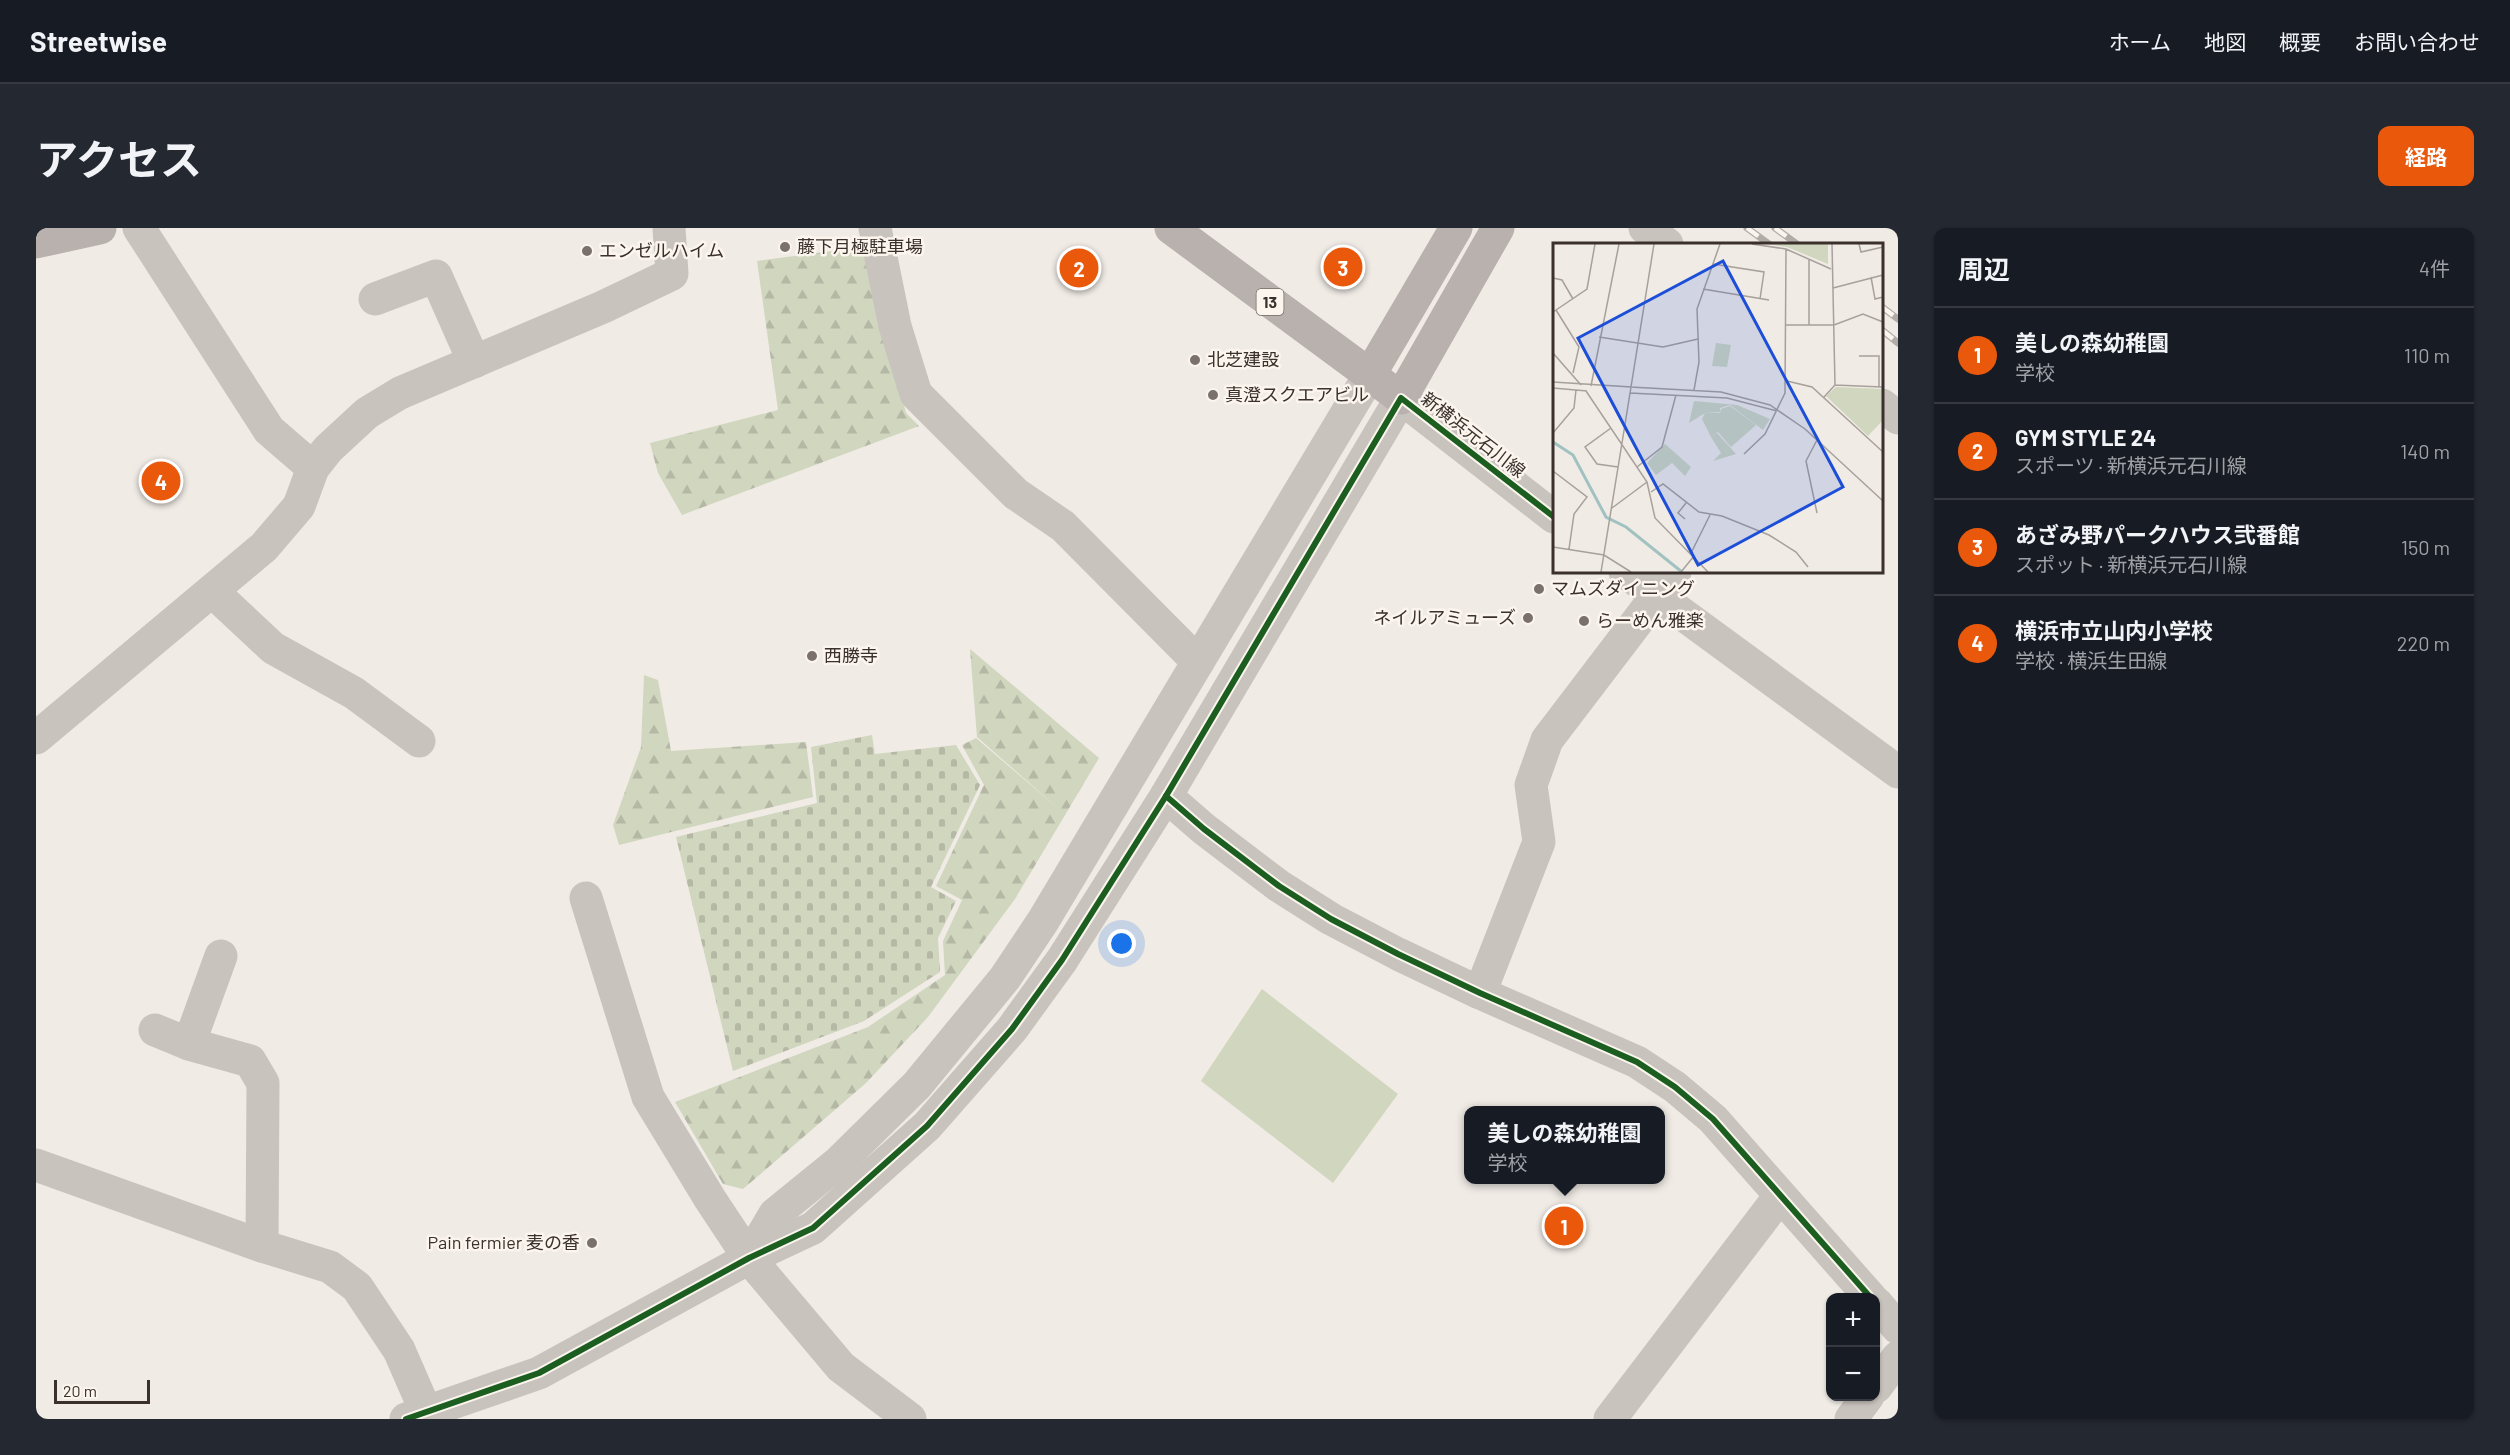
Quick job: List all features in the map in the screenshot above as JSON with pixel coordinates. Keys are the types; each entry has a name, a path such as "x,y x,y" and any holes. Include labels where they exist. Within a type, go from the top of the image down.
{"main road":[{"path":"36,242 100,228"},
{"name":"13","path":"1172,228 1401,398"},
{"path":"1369,376 1456,228"},
{"path":"1401,398 1498,228"}],"street":[{"path":"139,228 269,430 313,468"},
{"path":"36,738 264,547 299,506 313,468 328,449 368,413 400,393 603,307 672,274 669,228"},
{"path":"875,228 895,326 916,394 1016,494 1063,526 1198,662"},
{"path":"1645,228 1667,243"},
{"path":"375,300 436,276 474,362"},
{"path":"749,1258 775,1214 839,1162 917,1085 1005,978 1043,921 1369,376"},
{"path":"36,1164 262,1246 330,1267 357,1287 399,1350 416,1415 539,1373 749,1258 813,1228 927,1126 1012,1029 1062,960 1166,796 1401,398"},
{"name":"新横浜元石川線","path":"1401,398 1553,516"},
{"path":"1883,407 1898,418"},
{"path":"1628,573 1665,584 1898,771"},
{"path":"1480,993 1539,842 1531,784 1547,740 1665,584"},
{"path":"212,591 273,648 354,693 419,741"},
{"path":"1166,796 1203,829 1269,879 1331,920 1480,993 1637,1062 1675,1087 1713,1119 1866,1293"},
{"path":"586,898 648,1097 749,1258 841,1367 909,1419"},
{"path":"189,1044 221,956"},
{"path":"155,1030 189,1044 250,1061 263,1083 262,1246"},
{"path":"1610,1419 1780,1197"},
{"path":"1880,1308 1898,1328"},
{"path":"1880,1380 1898,1357"},
{"path":"1851,1419 1864,1401"}],"green space":[{"path":"862,247 906,413 919,426 682,515 658,473 650,443 778,410 757,261"},
{"path":"970,649 1099,758 1015,899 928,1017 866,1083 743,1189 723,1184 675,1102 868,1027 945,975 943,941 962,900 936,886 984,785 962,745 976,738 1061,811 977,737"},
{"path":"644,675 658,680 671,751 806,742 813,797 619,845 613,825 641,747"},
{"path":"872,735 875,754 956,745 980,785 931,887 956,901 938,938 940,972 864,1021 733,1071 676,837 817,803 811,747"},
{"path":"1262,989 1398,1094 1333,1183 1201,1081"}],"railway":[{"path":"1747,228 1768,243"},
{"path":"1775,228 1796,243"},
{"path":"1883,308 1898,319"},
{"path":"1883,331 1898,343"}],"cycle path":[{"path":"406,1419 539,1373 749,1258 813,1228 927,1126 1012,1029 1062,960 1166,796 1401,398 1553,516"},
{"path":"1166,796 1204,829 1279,886 1331,919 1480,993 1637,1062 1675,1087 1713,1119 1867,1293"}],"place":[{"name":"藤下月極駐車場","path":"785,247"},
{"name":"エンゼルハイム","path":"587,251"},
{"name":"あざみ野パークハウス弐番館","path":"1343,267"},
{"name":"GYM STYLE 24","path":"1079,268"},
{"name":"北芝建設","path":"1195,360"},
{"name":"真澄スクエアビル","path":"1213,395"},
{"name":"横浜市立山内小学校","path":"161,481"},
{"name":"マムズダイニング","path":"1539,589"},
{"name":"ネイルアミューズ","path":"1528,618"},
{"name":"らーめん雅楽","path":"1584,621"},
{"name":"西勝寺","path":"812,656"},
{"name":"美しの森幼稚園","path":"1564,1226"},
{"name":"Pain fermier 麦の香","path":"592,1243"}]}
